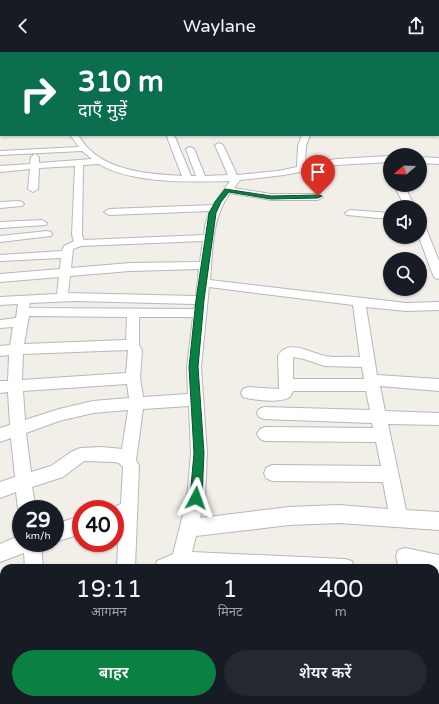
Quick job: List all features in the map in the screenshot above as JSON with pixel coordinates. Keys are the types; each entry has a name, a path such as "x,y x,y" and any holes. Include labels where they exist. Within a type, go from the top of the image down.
{"street":[{"path":"348,52 360,52"},
{"path":"75,136 83,149 100,161 126,172 188,179 233,182 336,162 383,158"},
{"path":"301,168 302,146 306,136"},
{"path":"171,138 188,179"},
{"path":"219,145 233,182 271,197 318,196"},
{"path":"83,149 3,153 0,168 100,161"},
{"path":"190,149 202,179"},
{"path":"33,189 35,151"},
{"path":"427,160 439,161"},
{"path":"79,163 77,234 80,243"},
{"path":"175,564 189,528 196,498 199,453 194,367 208,238 215,208 233,182"},
{"path":"0,205 19,204"},
{"path":"109,212 215,208"},
{"path":"350,213 383,215"},
{"path":"0,225 42,223"},
{"path":"0,239 47,234"},
{"path":"62,298 68,248 73,245 80,243 208,238"},
{"path":"427,240 436,259 439,275"},
{"path":"0,258 67,254"},
{"path":"0,278 130,267 205,265"},
{"path":"203,283 359,302 406,306 439,306"},
{"path":"0,324 23,311 62,298 118,297 200,306"},
{"path":"0,301 23,311 30,312 133,313 200,306"},
{"path":"359,302 368,362 399,518"},
{"path":"23,311 16,350 7,386 18,428 26,500"},
{"path":"128,461 137,403 133,378 135,350 132,345 133,313"},
{"path":"0,351 132,345"},
{"path":"248,393 284,394 286,391 285,356 290,352 305,354 325,361 368,362"},
{"path":"7,386 133,378"},
{"path":"286,385 372,383 439,384"},
{"path":"0,435 59,415 86,409 137,403 196,399"},
{"path":"264,413 439,419"},
{"path":"265,434 382,435"},
{"path":"0,490 62,469 81,454 90,453 122,457 128,461 131,466 124,502"},
{"path":"272,473 390,474"},
{"path":"189,528 289,516 340,514 439,521"},
{"path":"124,540 126,564"},
{"path":"0,553 12,548"},
{"path":"33,552 34,564"},
{"path":"404,557 439,564"}],"route":[{"path":"196,498 199,453 194,367 200,300 212,213 218,202 228,190 243,194 271,197 286,198 318,196"}]}
